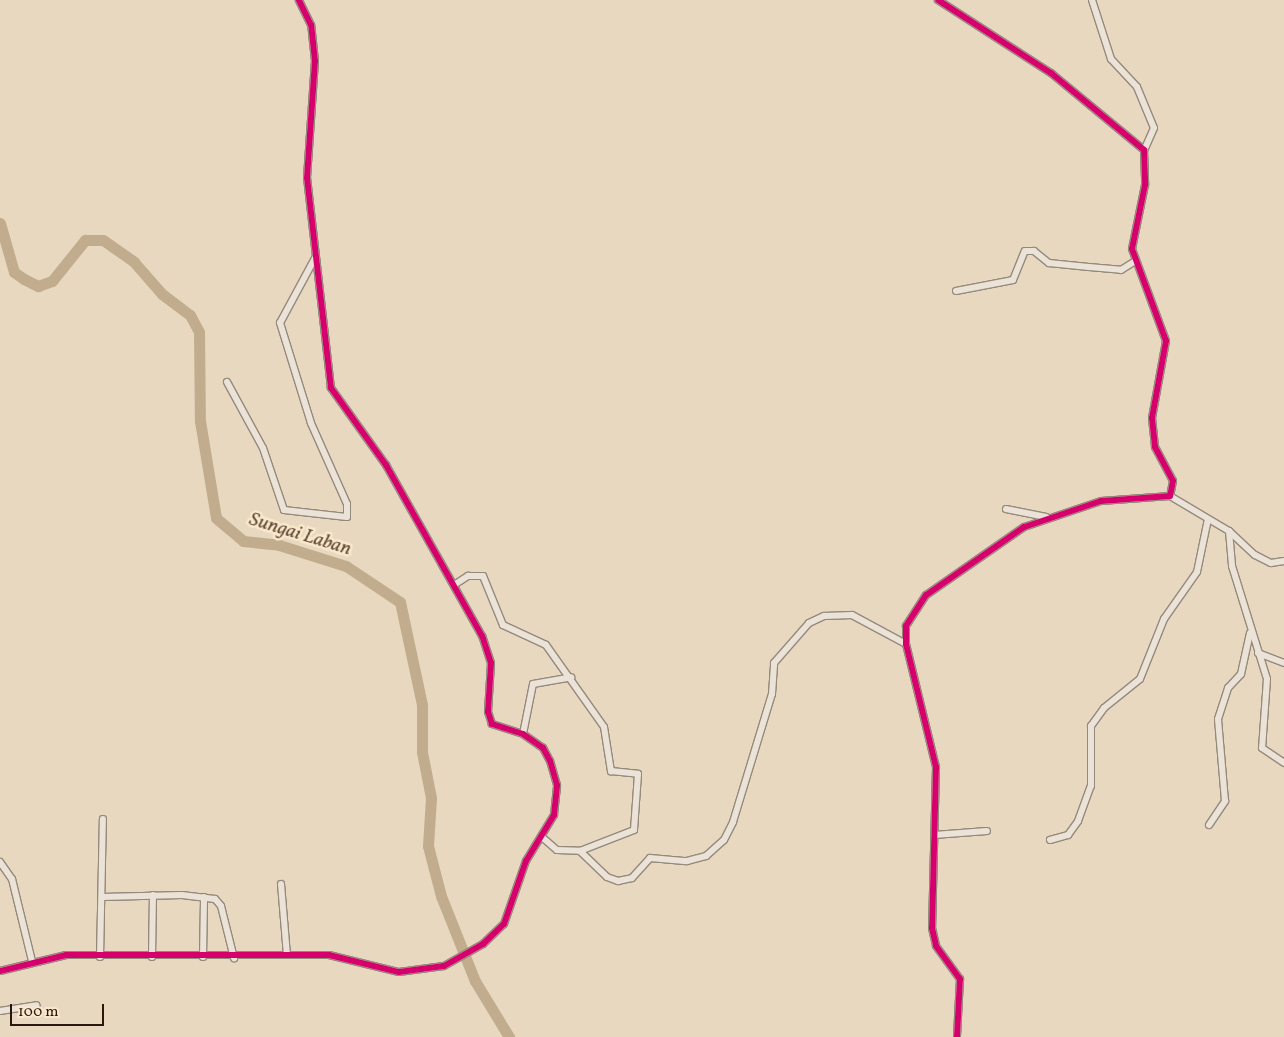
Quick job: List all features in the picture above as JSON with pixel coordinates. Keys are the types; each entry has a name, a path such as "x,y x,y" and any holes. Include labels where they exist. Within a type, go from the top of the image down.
{"street":[{"path":"0,972 57,955 234,958 287,954 329,955 399,972 449,964 484,944 511,915 526,860 543,838 554,815 557,785 543,748 523,734 492,724 488,712 490,660 454,585 425,542 386,466 331,388 307,178 315,61 311,25 299,0"},
{"path":"938,0 1051,73 1144,150"},
{"path":"1092,0 1111,60 1137,87 1154,128 1144,150 1146,185 1133,236 1134,262 1166,341 1152,418 1155,447 1171,472 1170,496"},
{"path":"956,291 1014,280 1025,252 1034,252 1049,263 1097,268 1120,270 1134,262"},
{"path":"227,382 264,448 284,510 347,517 347,504 311,424 280,323 316,257"},
{"path":"956,1037 960,979 936,946 932,928 935,761 906,644 906,626 926,595 1024,527 1046,517 1101,501 1170,496 1229,531 1255,555 1271,563 1284,560"},
{"path":"1006,509 1046,517"},
{"path":"1050,840 1068,835 1078,821 1090,786 1091,726 1104,708 1140,678 1164,619 1197,572 1208,519"},
{"path":"1229,531 1232,566 1250,632 1267,679 1262,748 1284,763"},
{"path":"454,585 468,576 483,576 503,625 540,639 571,677 604,727 611,771 637,774 639,790 632,832 580,851 557,850 543,838"},
{"path":"580,851 607,877 618,881 632,878 650,858 687,861 712,852 733,822 772,694 774,662 809,623 824,616 852,615 906,644"},
{"path":"1209,825 1225,801 1218,719 1228,688 1241,674 1250,632"},
{"path":"1258,653 1284,663"},
{"path":"523,734 533,684 571,677"},
{"path":"100,957 103,819"},
{"path":"934,835 987,831"},
{"path":"0,862 12,879 32,961"},
{"path":"281,884 287,954"},
{"path":"102,897 153,895 204,897 222,906 234,958"},
{"path":"152,957 153,895"},
{"path":"203,958 204,897"},
{"path":"0,1011 37,1005"}],"waterway":[{"name":"Sungai Laban","path":"0,223 14,272 38,286 52,281 85,240 103,240 134,262 162,294 190,315 199,332 200,421 216,518 243,541 279,545 346,566 400,602 422,705 422,752 431,798 428,846 441,896 475,981 509,1037"}],"cycle path":[{"path":"0,971 66,955 329,955 399,972 444,966 483,944 504,924 526,861 554,815 557,785 550,761 543,748 523,734 492,724 488,712 491,663 482,636 386,465 331,388 307,178 315,61 311,25 299,0"},
{"path":"938,0 1051,73 1144,150 1145,185 1132,249 1166,341 1152,418 1155,447 1173,481 1170,496 1101,501 1024,527 926,595 906,626 906,644 936,767 932,928 936,946 960,979 957,1037"}]}
